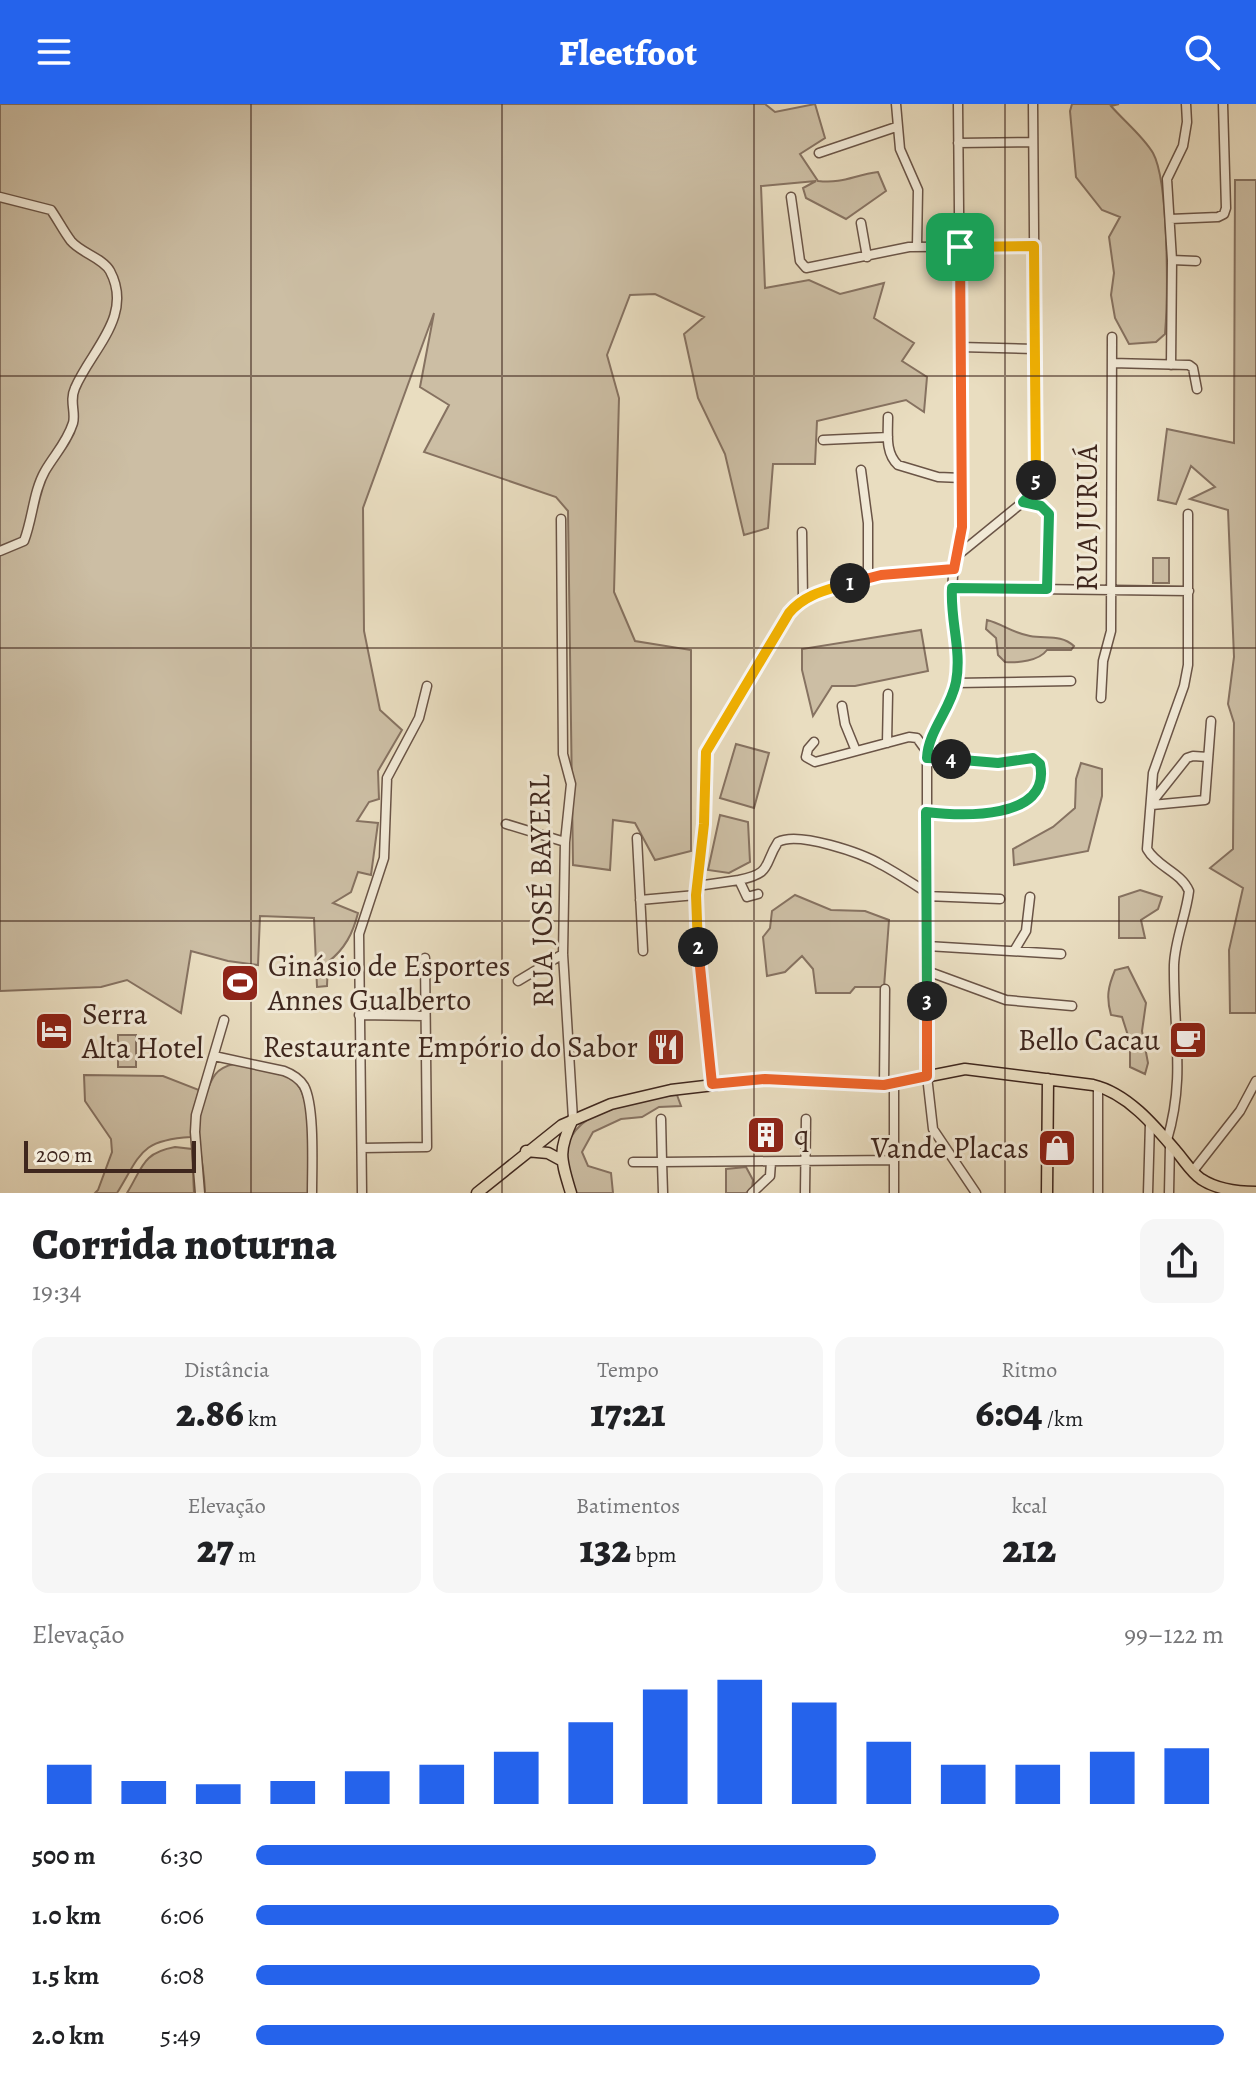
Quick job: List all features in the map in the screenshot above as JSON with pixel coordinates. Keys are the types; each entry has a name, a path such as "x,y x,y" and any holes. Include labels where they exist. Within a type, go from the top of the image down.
{"main road":[{"path":"477,1193 526,1151 573,1119 637,1097 712,1084 765,1079 889,1084 956,1069 1098,1086 1124,1099 1169,1142 1200,1178 1219,1190 1256,1192"},
{"path":"1047,1193 1048,1079"},
{"path":"571,1193 561,1160 573,1119"},
{"path":"526,1151 548,1153 561,1160"}],"street":[{"path":"896,104 900,149 918,190 917,246"},
{"path":"958,104 962,527 954,569 952,619 959,651 956,683 927,755 927,1076 933,1129 976,1193"},
{"path":"957,555 1033,492 1037,475 1033,104"},
{"path":"1171,365 1172,260 1167,179 1183,146 1186,104"},
{"path":"1170,219 1218,217 1224,214 1223,104"},
{"path":"819,153 896,127"},
{"path":"958,143 1033,142"},
{"path":"0,197 51,210 72,243 109,269 118,300 109,332 74,389 71,406 75,420 60,452 45,471 24,541 0,551"},
{"path":"791,197 800,261 806,268 917,246 1034,246"},
{"path":"861,223 867,257"},
{"path":"1172,260 1196,261"},
{"name":"RUA JURUÁ","path":"1101,698 1103,661 1111,631 1112,337"},
{"path":"960,347 1035,349"},
{"path":"1112,363 1189,365 1193,368 1197,389"},
{"path":"888,417 890,455 898,465 938,477 962,478"},
{"path":"823,440 888,437"},
{"path":"861,470 868,523 868,578"},
{"path":"1023,502 1041,506 1049,514 1047,589"},
{"path":"1169,1193 1169,1142 1178,1079 1175,952 1189,891 1182,880 1151,856 1147,849 1155,764 1187,676 1188,514"},
{"name":"RUA JOSÉ BAYERL","path":"561,519 563,754 571,784 565,842 563,954 573,1119"},
{"path":"802,532 803,599"},
{"path":"712,1084 698,959 696,890 704,824 706,752 783,620 803,599 868,578 954,569"},
{"path":"952,588 1189,591"},
{"path":"956,683 1071,681"},
{"path":"362,1193 359,939 385,850 387,778 419,718 427,686"},
{"path":"887,743 888,694"},
{"path":"842,706 845,724 856,751"},
{"path":"1152,804 1205,800 1211,721"},
{"path":"814,742 806,753 811,762 914,737 927,755 998,763 1036,759 1042,768 1041,781 1031,796 1015,807 968,815 926,812"},
{"path":"1152,804 1187,758 1208,757"},
{"path":"506,824 565,842"},
{"path":"637,838 643,951"},
{"path":"640,900 739,880 764,871 778,842 790,838 824,844 883,865 926,894 1000,899"},
{"path":"739,880 747,897 758,894"},
{"path":"1014,951 1026,931 1030,897"},
{"path":"927,946 1061,954"},
{"path":"518,981 563,954"},
{"path":"362,1148 427,1147 425,958"},
{"path":"927,971 1006,1000 1072,1006"},
{"path":"885,989 894,1193"},
{"path":"359,1015 425,1016"},
{"path":"200,1193 195,1124 224,1020"},
{"path":"214,1056 284,1071 293,1074 303,1084 309,1106 312,1193"},
{"path":"1193,1171 1240,1111 1256,1081"},
{"path":"1098,1086 1098,1193"},
{"path":"661,1119 663,1193"},
{"path":"805,1193 806,1119"},
{"path":"1148,1193 1150,1123"},
{"path":"633,1162 894,1160"},
{"path":"752,1193 770,1176 771,1162"}],"shaded area":[{"path":"0,104 765,104 775,112 815,104 825,138 800,154 818,181 842,180 878,172 886,191 846,219 806,198 803,188 816,181 761,186 765,288 809,280 840,294 884,283 874,318 914,343 902,361 927,377 924,412 906,400 817,421 815,464 773,464 768,528 744,535 725,454 698,398 684,334 704,317 655,294 630,295 607,355 619,398 614,592 635,641 691,650 691,851 655,860 635,823 613,820 610,870 573,865 568,511 556,497 424,452 449,405 420,387 434,313 363,508 364,631 380,710 402,730 378,771 379,799 369,802 357,821 378,823 371,875 358,872 351,892 333,903 358,913 348,940 328,962 327,986 317,987 314,918 260,916 258,965 191,951 181,1013 127,980 101,987 0,991"},
{"path":"1072,104 1119,104 1111,106 1153,153 1165,213 1167,294 1165,334 1156,342 1129,344 1115,318 1109,237 1120,217 1102,210 1076,177"},
{"path":"1235,180 1256,180 1256,1013 1230,1013 1229,950 1243,888 1210,868 1233,849 1234,723 1228,704 1234,657 1228,510 1190,499 1215,487 1191,466 1176,504 1158,500 1167,429 1234,443"},
{"path":"1153,558 1169,558 1169,583 1153,583"},
{"path":"987,620 1024,635 1059,638 1074,646 1071,650 1047,650 1039,657 1028,660 1005,662 998,655 996,638 986,629"},
{"path":"921,630 928,671 855,686 832,686 813,716 802,670 802,649"},
{"path":"736,744 769,753 754,808 720,798"},
{"path":"1081,763 1102,769 1102,796 1088,851 1014,865 1013,849 1053,827 1075,808 1076,779"},
{"path":"720,815 748,822 750,862 729,873 708,870"},
{"path":"1140,890 1162,897 1158,909 1141,920 1145,938 1119,938 1119,897"},
{"path":"795,895 831,910 865,911 889,920 884,987 855,987 850,993 816,993 813,969 802,956 785,972 767,976 763,937 770,928 772,911"},
{"path":"1128,967 1146,1003 1142,1031 1148,1063 1145,1074 1130,1067 1130,1042 1122,1017 1111,1015 1109,1009 1108,992 1115,970"},
{"path":"118,1035 136,1035 136,1067 118,1067"},
{"path":"234,1064 284,1074 298,1085 304,1098 309,1130 309,1193 205,1193 199,1121 208,1088 216,1074"},
{"path":"84,1075 163,1076 199,1090 191,1137 152,1146 138,1159 117,1193 95,1193 112,1152 111,1139 85,1101"},
{"path":"677,1095 681,1106 659,1107 642,1117 621,1119 593,1132 582,1152 588,1166 611,1173 613,1193 575,1193 566,1163 568,1145 576,1130 605,1110"},
{"path":"175,1147 192,1149 194,1193 127,1193 150,1157"},
{"path":"746,1167 753,1180 752,1188 746,1193 726,1193 726,1169"}],"place":[{"name":"Ginásio de Esportes Annes Gualberto","path":"240,983"},
{"name":"Serra Alta Hotel","path":"54,1031"},
{"name":"Bello Cacau","path":"1188,1040"},
{"name":"Restaurante Empório do Sabor","path":"666,1047"},
{"name":"q","path":"766,1135"},
{"name":"Vande Placas","path":"1057,1148"}],"route":[{"path":"1034,246 1037,475 1033,492 1023,502 1041,506 1049,514 1047,589 952,588 958,670 953,694 928,747 927,758 1006,763 1033,758 1042,768 1041,781 1024,802 1007,810 960,815 926,812 927,1076 884,1085 765,1079 712,1084 698,959 696,910 703,840 706,752 783,620 803,599 875,576 954,569 962,527 960,247 1034,246"}]}
